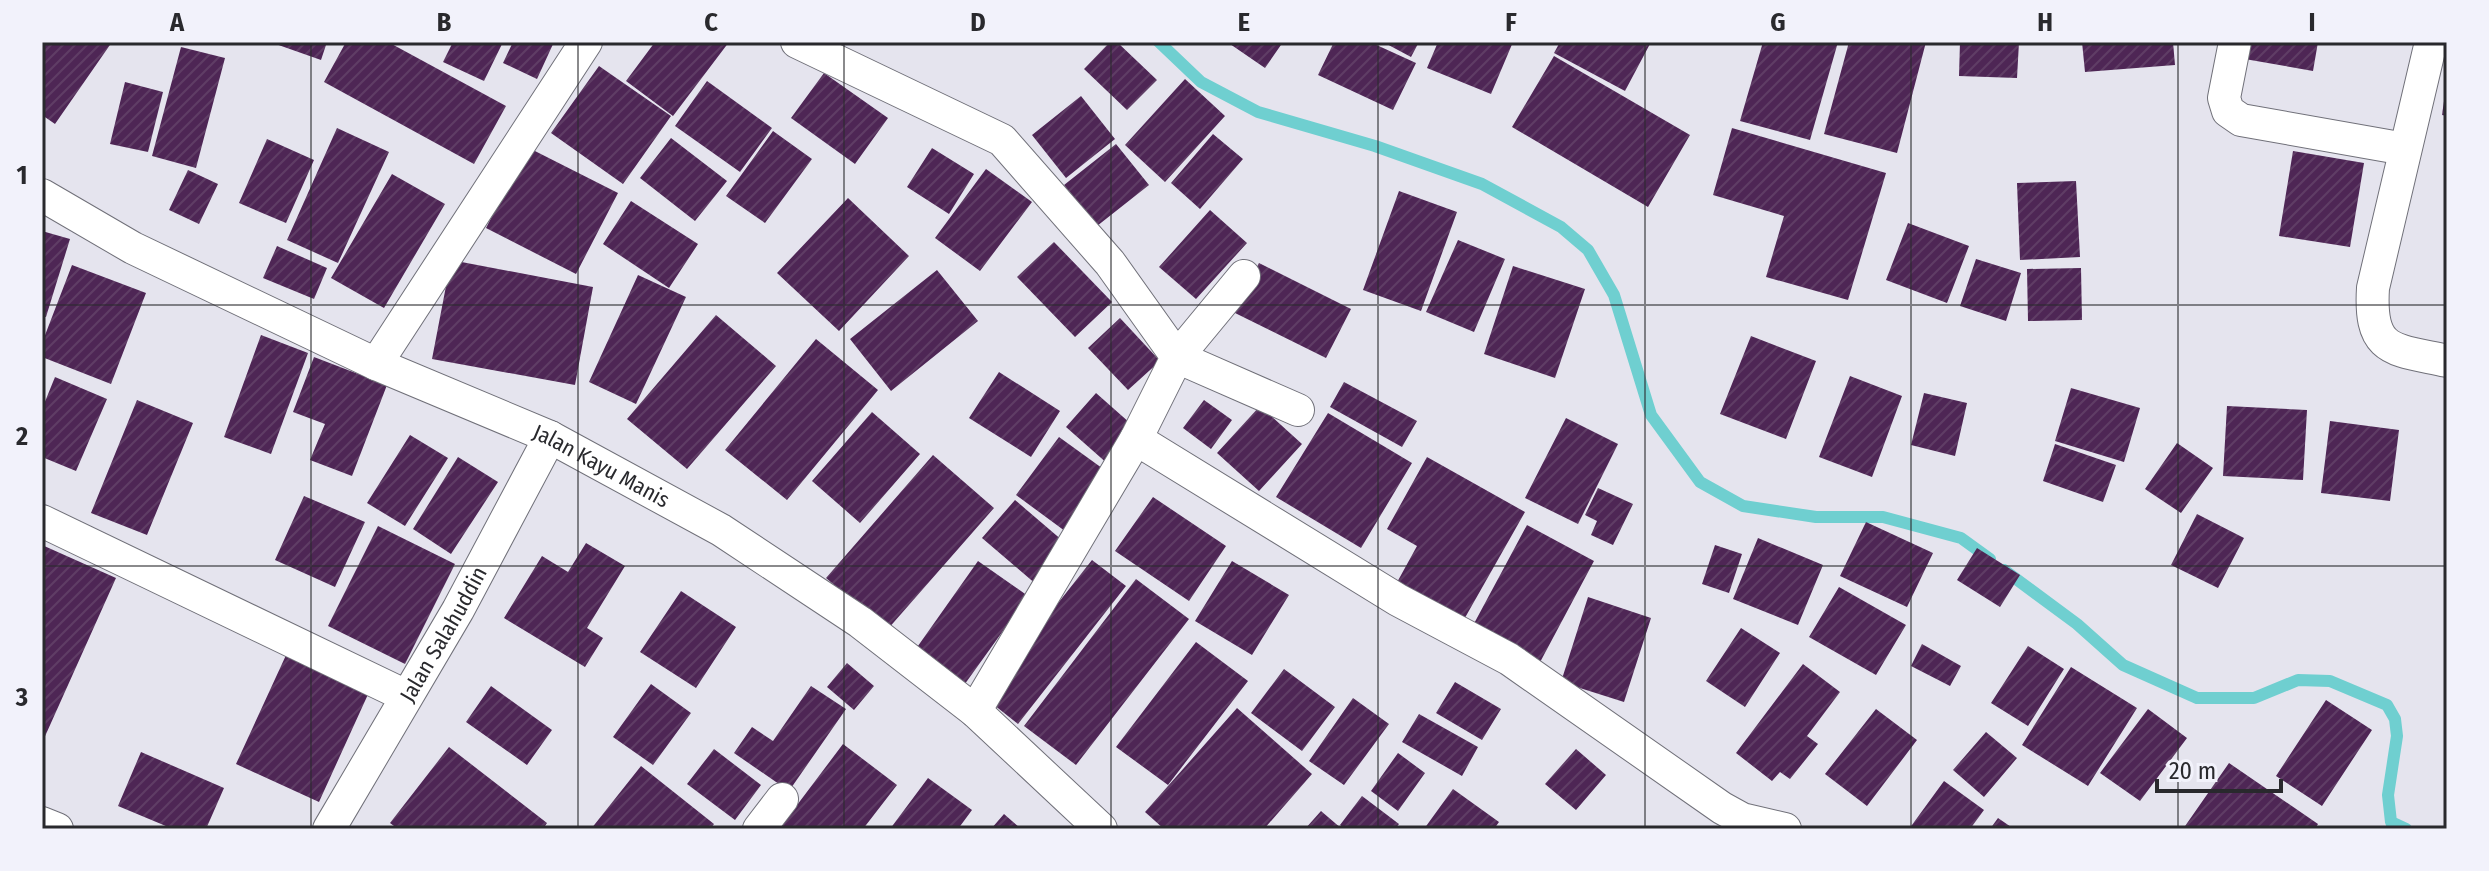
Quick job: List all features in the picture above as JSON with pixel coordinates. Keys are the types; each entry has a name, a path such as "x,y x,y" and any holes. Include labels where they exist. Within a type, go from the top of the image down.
{"street":[{"path":"376,364 586,42"},
{"path":"797,42 1002,140 1110,263 1177,357 1298,410"},
{"path":"2235,42 2224,98 2228,111 2241,120 2405,149"},
{"path":"2431,42 2373,288 2373,320 2383,343 2396,350 2447,361"},
{"name":"Jalan Kayu Manis","path":"42,195 133,248 376,364 550,437 721,530 860,622 975,711 1101,829"},
{"path":"975,711 1136,439 1177,357 1244,276"},
{"name":"Jalan Salahuddin","path":"329,829 458,610 550,437"},
{"path":"1136,439 1398,600 1509,659 1722,808 1742,819 1785,829"},
{"path":"42,521 406,696"},
{"path":"759,829 782,799"},
{"path":"42,823 57,829"}],"building":[{"path":"45,42 112,42 55,124 42,115 42,47"},
{"path":"270,42 327,42 321,60"},
{"path":"346,42 388,42 506,106 474,164 324,82"},
{"path":"453,42 503,42 484,81 443,62"},
{"path":"513,42 554,42 537,79 503,63"},
{"path":"655,42 729,42 673,116 626,81"},
{"path":"1110,42 1117,42 1157,80 1127,110 1084,69"},
{"path":"1231,42 1283,42 1265,68"},
{"path":"1334,42 1370,42 1416,63 1393,110 1318,75"},
{"path":"1383,42 1419,42 1411,57"},
{"path":"1438,42 1513,42 1491,94 1427,68"},
{"path":"1560,42 1651,42 1625,91 1554,53"},
{"path":"1763,42 1838,42 1810,140 1740,121"},
{"path":"1849,42 1926,42 1897,153 1824,134"},
{"path":"1960,42 2019,42 2017,78 1959,76"},
{"path":"2082,42 2173,42 2175,65 2085,72"},
{"path":"2242,42 2318,42 2313,71 2239,58"},
{"path":"181,47 225,58 196,168 152,156"},
{"path":"1554,56 1690,135 1648,207 1512,127"},
{"path":"599,66 671,116 623,184 551,133"},
{"path":"824,73 888,118 855,164 791,118"},
{"path":"1185,79 1225,116 1165,182 1125,145"},
{"path":"707,81 772,128 740,172 675,126"},
{"path":"125,82 163,92 148,152 110,144"},
{"path":"2447,94 2447,116 2442,115"},
{"path":"1081,96 1115,139 1066,178 1032,135"},
{"path":"337,128 389,152 338,263 287,240"},
{"path":"1732,128 1886,173 1848,300 1766,277 1784,216 1713,195"},
{"path":"773,131 812,159 765,223 726,196"},
{"path":"1213,134 1243,159 1200,209 1171,183"},
{"path":"671,138 727,181 695,221 640,178"},
{"path":"267,139 314,160 286,223 239,203"},
{"path":"1116,144 1149,185 1097,226 1064,185"},
{"path":"527,147 618,193 576,274 486,228"},
{"path":"932,148 974,174 949,214 907,187"},
{"path":"2293,151 2364,163 2350,247 2279,236"},
{"path":"986,169 1032,202 980,271 935,238"},
{"path":"188,170 218,184 199,224 169,210"},
{"path":"392,174 445,204 384,308 331,278"},
{"path":"2076,181 2080,257 2020,260 2017,183"},
{"path":"1399,191 1457,212 1421,311 1363,290"},
{"path":"848,198 909,256 839,331 777,273"},
{"path":"631,201 698,244 669,288 603,244"},
{"path":"1210,210 1247,243 1196,299 1159,267"},
{"path":"1908,223 1969,246 1947,303 1886,280"},
{"path":"42,231 70,239 46,317 42,316"},
{"path":"1458,240 1505,259 1474,332 1426,312"},
{"path":"1054,242 1112,302 1075,337 1017,277"},
{"path":"277,246 327,268 314,299 263,278"},
{"path":"1976,259 2021,273 2006,321 1960,306"},
{"path":"451,260 593,287 575,385 432,359"},
{"path":"1259,263 1351,309 1326,358 1233,312"},
{"path":"72,265 146,293 111,384 42,357 42,343"},
{"path":"1513,266 1585,289 1555,378 1484,354"},
{"path":"2081,268 2082,320 2028,321 2027,269"},
{"path":"937,270 978,321 891,391 850,339"},
{"path":"638,275 686,297 636,404 589,382"},
{"path":"716,315 776,366 687,469 627,419"},
{"path":"1120,318 1160,361 1128,390 1088,348"},
{"path":"261,335 308,353 271,454 224,437"},
{"path":"1751,336 1816,361 1786,439 1720,414"},
{"path":"816,339 878,390 787,500 725,450"},
{"path":"314,357 387,385 352,476 310,460 325,424 293,412"},
{"path":"999,372 1060,411 1031,457 969,418"},
{"path":"1850,376 1902,396 1872,477 1819,457"},
{"path":"55,377 107,399 76,471 42,457 42,409"},
{"path":"1344,382 1417,421 1402,447 1330,407"},
{"path":"2071,388 2140,408 2124,462 2055,441"},
{"path":"1096,393 1139,431 1109,465 1066,427"},
{"path":"1924,393 1967,403 1955,456 1911,445"},
{"path":"137,400 193,423 147,535 91,513"},
{"path":"1204,400 1232,420 1211,449 1183,428"},
{"path":"1260,406 1302,444 1259,491 1217,453"},
{"path":"2227,406 2307,410 2303,480 2223,476"},
{"path":"872,412 920,454 860,523 812,481"},
{"path":"1328,413 1412,463 1361,548 1276,497"},
{"path":"1566,418 1618,444 1578,524 1525,498"},
{"path":"2330,421 2399,430 2390,501 2321,493"},
{"path":"410,435 448,458 405,526 367,503"},
{"path":"1059,437 1113,476 1069,534 1016,495"},
{"path":"2177,443 2213,468 2181,513 2145,489"},
{"path":"2055,444 2116,465 2103,502 2043,481"},
{"path":"933,455 994,508 887,630 826,578"},
{"path":"458,457 498,482 451,554 413,529"},
{"path":"1427,457 1525,512 1462,623 1395,586 1417,546 1387,529"},
{"path":"1598,488 1633,504 1613,545 1591,535 1597,521 1585,515"},
{"path":"304,496 365,522 335,587 275,560"},
{"path":"1153,497 1226,546 1189,601 1115,551"},
{"path":"1015,500 1070,547 1037,585 982,538"},
{"path":"2197,514 2244,538 2218,588 2171,565"},
{"path":"1866,522 1933,553 1907,607 1840,576"},
{"path":"1527,525 1594,561 1538,666 1470,631"},
{"path":"378,526 455,564 405,664 328,626"},
{"path":"1758,538 1823,565 1798,625 1733,599"},
{"path":"586,543 625,566 587,628 603,638 585,667 504,618 542,556 568,572"},
{"path":"42,545 116,578 42,743"},
{"path":"1715,545 1742,554 1729,593 1702,584"},
{"path":"1977,548 2020,575 2000,607 1957,580"},
{"path":"1092,560 1126,586 1018,724 984,697"},
{"path":"978,561 1028,596 962,688 913,653"},
{"path":"1232,561 1289,595 1252,655 1195,621"},
{"path":"1136,579 1189,619 1076,765 1024,726"},
{"path":"1839,587 1906,625 1876,675 1809,637"},
{"path":"681,591 736,627 696,688 640,652"},
{"path":"1588,597 1651,618 1624,702 1561,682"},
{"path":"1741,628 1780,653 1745,707 1706,681"},
{"path":"1196,642 1248,681 1168,785 1116,747"},
{"path":"1922,644 1961,666 1950,686 1911,666"},
{"path":"2028,646 2064,669 2028,726 1991,703"},
{"path":"287,653 370,690 319,802 236,764"},
{"path":"847,663 874,686 854,710 827,687"},
{"path":"1803,664 1840,692 1807,736 1818,744 1790,779 1780,772 1772,781 1736,753"},
{"path":"2071,667 2137,708 2088,786 2022,745"},
{"path":"1284,669 1335,707 1302,751 1251,713"},
{"path":"1455,682 1501,709 1482,740 1436,713"},
{"path":"651,684 691,713 653,765 613,737"},
{"path":"491,686 552,730 527,765 466,722"},
{"path":"811,686 846,709 789,791 734,753 752,727 773,741"},
{"path":"1353,698 1389,724 1344,785 1309,761"},
{"path":"2326,700 2372,730 2322,806 2276,776"},
{"path":"1237,708 1312,774 1264,829 1164,829 1145,812"},
{"path":"1876,709 1917,740 1867,806 1825,774"},
{"path":"2148,709 2187,738 2140,801 2100,773"},
{"path":"1419,714 1478,747 1462,776 1402,742"},
{"path":"1986,732 2017,758 1984,797 1953,770"},
{"path":"843,744 897,785 863,829 779,829"},
{"path":"449,747 547,823 543,829 398,829 390,823"},
{"path":"714,749 761,785 735,820 687,784"},
{"path":"1576,749 1606,775 1576,810 1545,784"},
{"path":"141,752 224,788 206,829 173,829 118,806"},
{"path":"1398,753 1425,773 1398,811 1371,791"},
{"path":"2229,763 2318,824 2315,829 2183,829"},
{"path":"641,766 714,824 710,829 591,829"},
{"path":"928,778 972,810 958,829 890,829"},
{"path":"1944,781 1984,810 1970,829 1909,829"},
{"path":"1453,789 1499,822 1494,829 1424,829"},
{"path":"1362,796 1399,824 1395,829 1345,829 1340,825"},
{"path":"1321,811 1342,829 1305,829"},
{"path":"1004,814 1021,829 991,829"},
{"path":"1998,818 2014,829 1990,829"}],"waterway":[{"path":"1159,42 1201,82 1258,112 1375,146 1482,184 1561,227 1588,250 1614,295 1651,415 1700,482 1743,506 1816,517 1883,517 1961,538 1990,559"},
{"path":"2004,570 2077,624 2123,665 2197,698 2254,698 2298,680 2330,681 2387,705 2395,719 2397,736 2388,795 2391,822 2406,829"}]}
